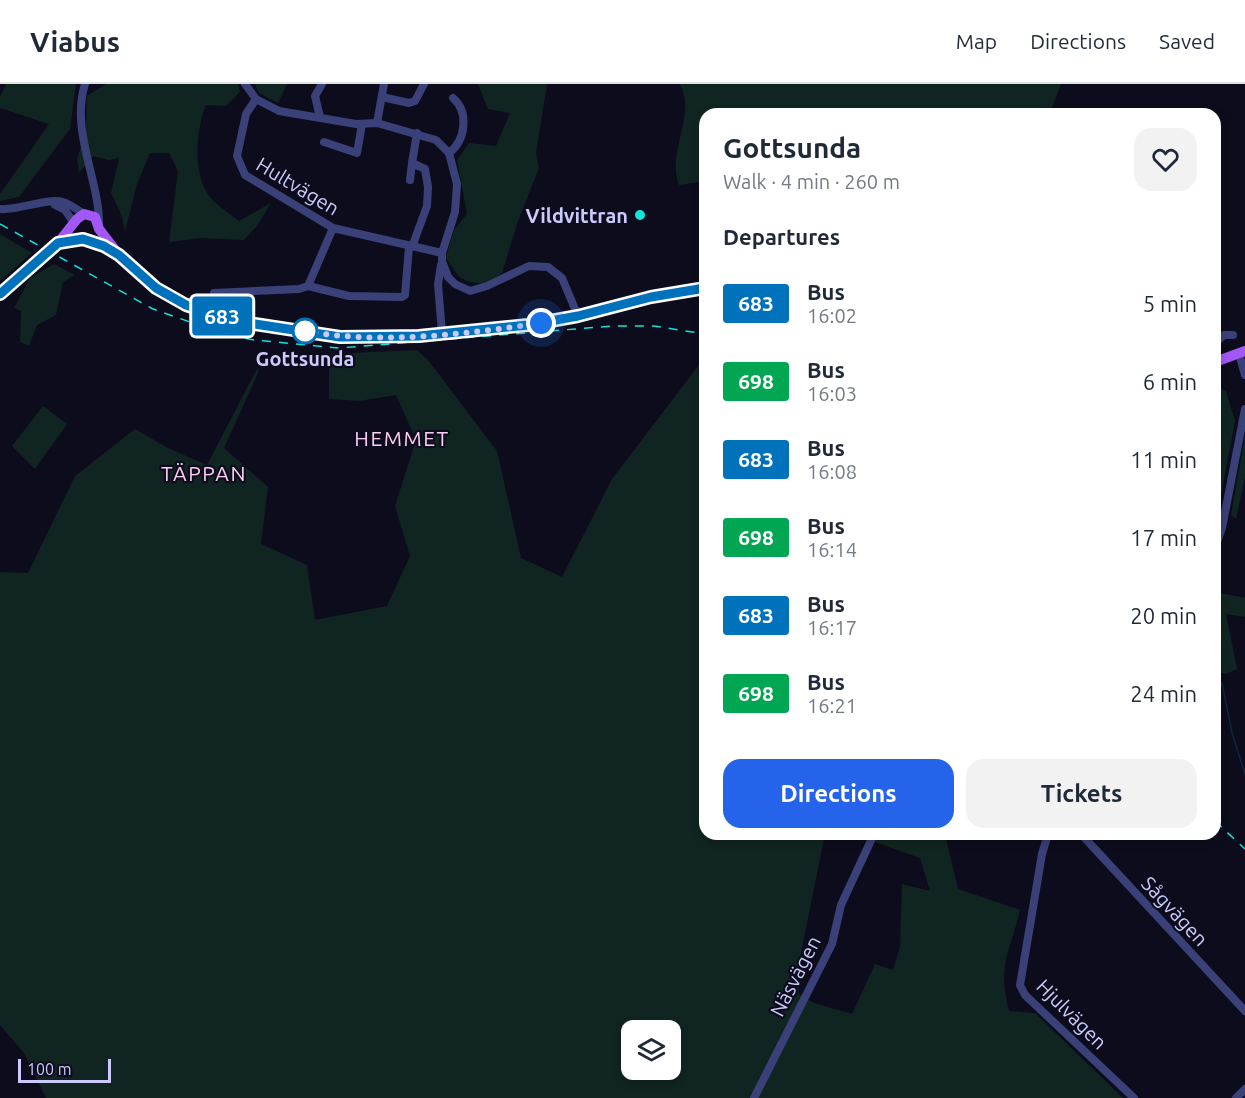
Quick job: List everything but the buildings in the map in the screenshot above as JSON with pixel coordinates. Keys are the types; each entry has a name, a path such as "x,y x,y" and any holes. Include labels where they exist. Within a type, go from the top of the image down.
{"main road":[{"path":"0,294 58,243 79,218 95,217 99,227 119,255 147,281 169,297 235,321 340,337 442,333 528,325 578,316 651,297 699,289"},
{"path":"79,218 75,233 119,255"},
{"path":"58,243 85,240 95,236 99,227"},
{"path":"1221,360 1242,352"}],"street":[{"path":"85,84 82,135 100,209 99,227"},
{"path":"245,84 256,99 279,111 362,124 377,123 436,140 449,153 455,170 457,197 442,257 438,284 442,333"},
{"path":"320,117 315,96 322,84"},
{"path":"377,123 384,84"},
{"path":"382,97 409,103 415,101 424,84"},
{"path":"449,153 460,141 463,123 462,108 453,98"},
{"name":"Hultvägen","path":"256,99 246,114 237,156 243,172 333,228 442,257"},
{"path":"324,142 357,153 362,124"},
{"path":"410,180 417,133"},
{"path":"214,293 299,289 308,286 349,296 402,297 405,295 411,247 427,206 428,187 424,167 412,163"},
{"path":"0,209 21,209 49,202 63,202 79,218 96,200"},
{"path":"308,286 333,228"},
{"path":"442,257 448,277 454,284 470,291 487,286 529,266 553,268 562,278 578,316"},
{"path":"1221,338 1224,335 1233,335"},
{"path":"1242,352 1245,375"},
{"path":"1221,531 1245,409"},
{"name":"Näsvägen","path":"754,1098 832,944 836,922 845,896 871,840"},
{"name":"Hjulvägen","path":"1046,840 1020,985 1025,995 1134,1098"},
{"name":"Sågvägen","path":"1087,840 1245,1011"},
{"path":"1236,1098 1245,1089"}],"green space":[{"path":"6,84 76,84 70,129 19,197 0,201 0,194 49,124 0,108 0,97"},
{"path":"106,84 238,84 240,92 226,106 206,105 198,139 198,165 204,188 210,197 239,221 271,203 257,226 244,240 201,238 169,242 178,171 169,153 150,153 137,184 125,231 121,214 111,193 119,158 109,160 93,156 79,173 77,160 86,129 87,96"},
{"path":"255,84 287,84 278,103 259,93"},
{"path":"478,84 547,84 536,153 539,168 518,221 502,273 488,284 462,278 454,271 446,257 454,230 467,214 457,160 469,143 496,146 510,113 488,109"},
{"path":"680,84 1061,84 1052,108 699,108 699,182 679,185 676,159 684,121 684,96"},
{"path":"0,234 32,253 0,281"},
{"path":"54,264 75,275 63,282 56,315 37,325 29,346 20,342 21,311 14,308 30,278"},
{"path":"417,350 428,360 497,451 521,558 562,577 612,479 699,365 699,840 824,840 798,968 799,994 814,1003 852,1014 875,964 893,970 900,947 902,884 930,891 920,858 875,842 876,840 946,840 958,889 1020,910 1006,959 1004,982 1009,1011 1035,1013 1123,1098 46,1098 24,1053 0,1025 0,572 28,573 75,476 135,429 168,448 207,465 258,367 258,373 224,448 268,487 261,544 307,565 315,620 387,606 410,556 395,506 416,440 396,395 359,401 329,399 329,354"},
{"path":"1221,389 1226,391 1235,421 1221,495"},
{"path":"43,406 67,424 35,469 12,446"},
{"path":"1245,436 1245,477 1236,519 1231,515"},
{"path":"1221,593 1245,598 1245,617 1226,614 1237,669 1226,674 1221,673"}],"waterway":[{"path":"1221,412 1223,399"},
{"path":"1222,683 1232,733 1245,774"}],"railway":[{"path":"0,224 153,309 221,333 254,340 339,348 612,326 654,326 699,333"},
{"path":"1221,827 1245,849"}],"bus line":[{"name":"683","path":"0,294 58,243 83,239 104,246 119,255 156,288 186,305 235,321 361,339 419,336 528,325 578,316 651,297 699,289"}],"place":[{"name":"Vildvittran","path":"640,215"},
{"name":"Gottsunda","path":"305,331"}],"district":[{"name":"HEMMET","path":"402,438"},
{"name":"TÄPPAN","path":"204,473"}],"route":[{"path":"305,331 361,339 419,336 541,323"}]}
